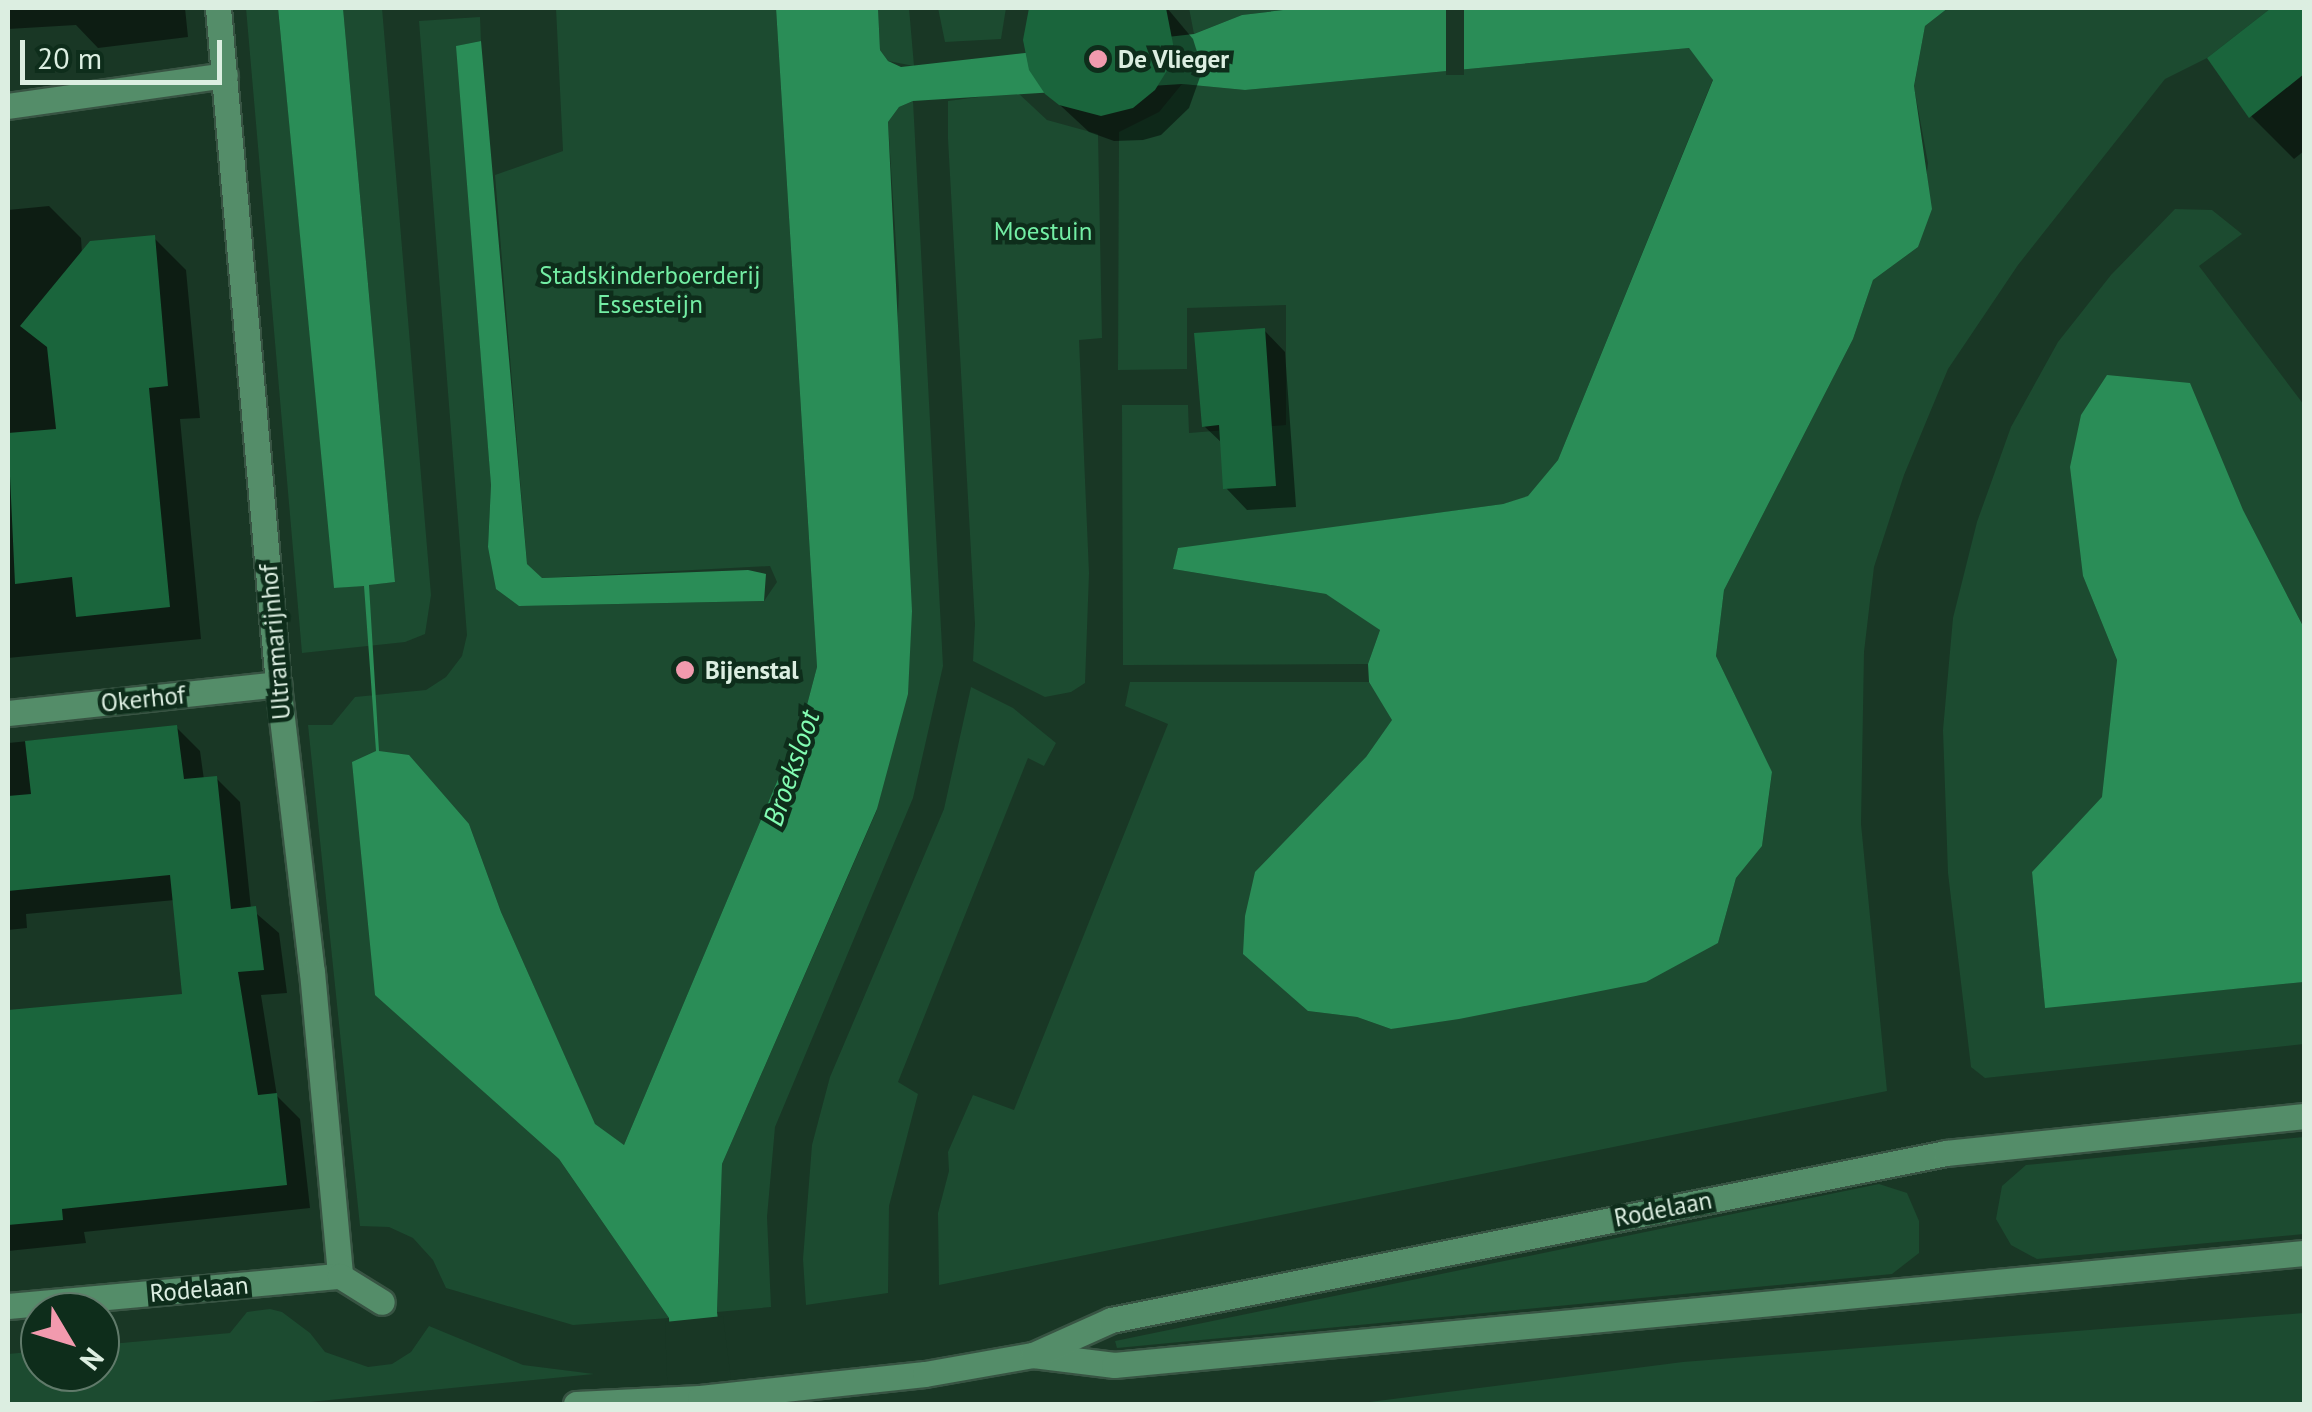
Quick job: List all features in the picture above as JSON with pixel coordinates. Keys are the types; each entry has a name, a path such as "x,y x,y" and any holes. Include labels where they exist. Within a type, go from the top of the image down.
{"street":[{"name":"Ultramarijnhof","path":"218,8 278,684 312,972 340,1276"},
{"path":"8,106 225,74"},
{"name":"Okerhof","path":"8,712 278,684"},
{"name":"Rodelaan","path":"576,1404 768,1392 924,1374 1033,1355 1110,1320 1946,1153 2304,1116"},
{"name":"Rodelaan","path":"1033,1355 1114,1366 2304,1253"},
{"path":"340,1276 382,1302"},
{"name":"Rodelaan","path":"8,1306 340,1276"}],"green space":[{"path":"246,8 278,8 335,588 395,582 343,8 382,8 431,595 425,634 405,642 302,653"},
{"name":"Stadskinderboerderij Essesteijn","path":"556,8 776,8 817,667 803,720 624,1145 595,1125 501,912 469,824 366,888 376,995 559,1159 669,1318 573,1325 446,1288 433,1260 413,1238 389,1227 360,1226 308,725 332,725 355,697 426,690 446,677 462,656 467,635 419,21 480,17 481,41 457,46 491,485 488,547 519,606 764,601 777,582 770,566 541,578 527,564 495,175 563,151"},
{"path":"878,8 909,8 914,66 888,61 880,50"},
{"path":"938,8 1006,8 1001,39 945,42"},
{"path":"1189,8 1300,8 1242,15 1194,34"},
{"path":"1948,8 2271,8 2207,58 2165,79 2018,265 1948,369 1904,475 1874,567 1864,652 1861,824 1887,1091 939,1285 938,1213 949,1171 948,1152 973,1095 1014,1110 1168,724 1125,706 1130,682 1369,682 1393,719 1366,757 1308,1011 1357,1017 1391,1029 1718,943 1736,878 1762,846 1772,773 1716,656 1724,590 1853,339 1873,280 1918,247 1928,163 1914,87 1925,26"},
{"path":"1689,48 1713,79 1558,460 1528,497 1503,504 1178,549 1173,569 1326,594 1363,615 1380,630 1368,664 1123,665 1122,405 1188,405 1189,433 1286,425 1286,305 1187,308 1187,369 1118,370 1119,132 1159,112 1182,84 1245,90"},
{"name":"Moestuin","path":"1017,92 1047,120 1098,134 1102,338 1079,340 1089,573 1085,683 1071,692 1045,697 973,661 975,624 948,139 948,101"},
{"path":"913,101 943,666 913,798 775,1127 767,1217 771,1307 717,1312 722,1164 877,810 899,290 888,122 899,107"},
{"path":"2175,209 2212,210 2242,234 2199,266 2304,405 2304,628 2243,511 2083,576 2117,660 2103,797 2032,872 2045,1007 2304,982 2304,1044 1985,1078 1971,1067 1948,873 1943,730 1953,618 1977,522 2011,427 2058,342 2111,275"},
{"path":"971,687 1013,708 1056,743 1044,766 1028,758 898,1082 918,1094 889,1206 888,1293 806,1305 803,1259 812,1145 830,1077 944,809"},
{"path":"2304,1137 2304,1234 2037,1259 2011,1245 1996,1219 2002,1186 2026,1165"},
{"path":"1879,1184 1907,1193 1919,1221 1919,1253 1892,1274 1117,1348 1115,1341"},
{"path":"247,1312 282,1312 310,1333 325,1352 368,1367 392,1364 411,1352 429,1326 523,1365 594,1374 289,1404 8,1404 8,1354 20,1353 20,1392 120,1392 120,1343 230,1333"},
{"path":"2304,1313 2304,1404 1354,1404 1683,1362"}],"water":[{"name":"Broeksloot","path":"278,8 343,8 395,582 369,585 379,751 409,755 469,824 501,912 595,1124 624,1145 803,720 817,667 776,8 878,8 880,50 888,61 901,67 1194,34 1242,15 1300,8 1948,8 1925,26 1914,86 1932,209 1918,247 1873,280 1853,339 1724,590 1716,656 1772,772 1762,846 1736,878 1718,943 1646,982 1459,1019 1391,1029 1357,1017 1308,1011 1243,954 1245,916 1255,872 1366,757 1392,720 1369,682 1368,664 1380,630 1326,594 1173,569 1178,548 1503,504 1528,496 1558,460 1713,80 1689,48 1245,90 1182,84 913,101 899,107 888,122 912,611 908,694 877,809 722,1164 717,1312 729,1404 673,1404 669,1318 559,1159 375,995 352,762 376,751 364,586 334,588"},
{"path":"481,41 527,564 542,578 748,570 766,574 764,601 519,606 496,589 488,547 491,485 456,46"},
{"path":"2107,375 2190,383 2243,510 2304,628 2304,982 2045,1008 2032,872 2102,797 2117,660 2083,576 2070,467 2081,415"}],"pier":[{"path":"1446,8 1464,8 1464,75 1446,75"},
{"path":"723,1316 734,1404 668,1404 665,1322"}],"building":[{"name":"De Vlieger","path":"1029,8 1166,8 1174,49 1168,69 1155,90 1133,108 1101,116 1059,105 1045,94 1029,70 1023,40"},
{"path":"2271,8 2304,8 2304,74 2249,118 2207,58"},
{"path":"155,235 168,386 149,388 170,607 76,617 72,577 15,584 8,433 56,429 47,347 20,326 90,241"},
{"path":"1265,328 1276,486 1223,489 1219,425 1202,427 1194,333"},
{"path":"177,725 184,779 217,776 231,909 256,906 264,970 238,972 258,1095 277,1093 287,1185 62,1209 63,1220 8,1225 8,1010 182,994 170,875 8,891 8,796 31,794 25,741"}],"place":[{"name":"De Vlieger","path":"1098,59"},
{"name":"Bijenstal","path":"685,670"}]}
